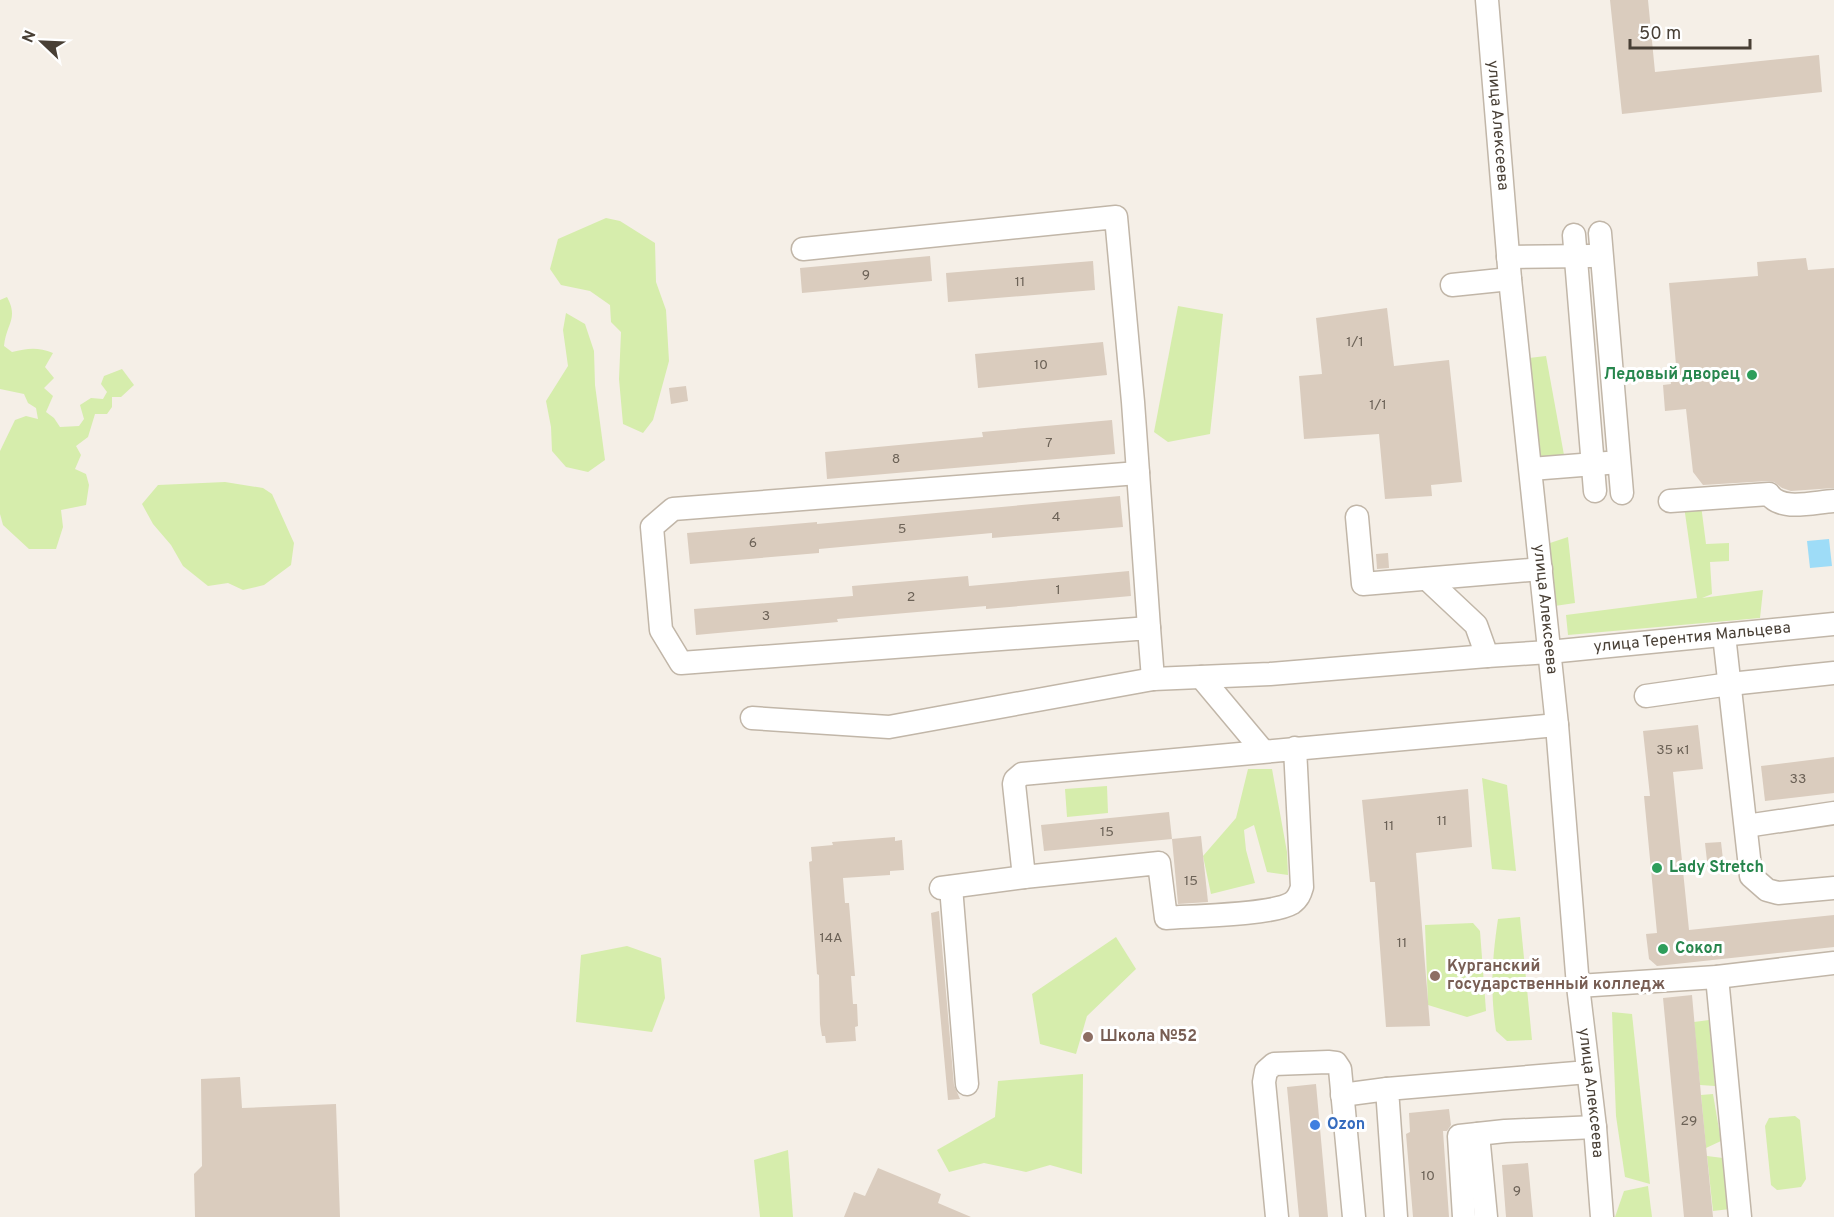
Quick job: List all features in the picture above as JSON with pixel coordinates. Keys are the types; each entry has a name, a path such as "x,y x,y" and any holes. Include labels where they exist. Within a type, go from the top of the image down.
{"street":[{"name":"улица Алексеева","path":"1487,0 1509,268 1550,652 1578,986 1595,1127 1602,1217"},
{"path":"803,249 1116,217 1153,679"},
{"path":"1574,235 1595,491"},
{"path":"1452,285 1548,256 1575,258 1601,244 1622,493"},
{"path":"1531,469 1619,462"},
{"path":"1138,473 673,509 652,527 661,630 681,663 1149,628"},
{"path":"1670,501 1769,494 1772,499 1782,505 1834,501"},
{"path":"1358,517 1363,584 1541,569"},
{"path":"1427,579 1476,625 1487,656"},
{"name":"улица Терентия Мальцева","path":"752,718 889,727 1153,679 1270,674 1550,652 1834,624"},
{"path":"1724,635 1751,876 1767,890 1778,893 1834,888"},
{"path":"1646,696 1834,673"},
{"path":"1202,677 1263,751"},
{"path":"1024,877 1014,784 1018,776 1263,751 1557,725"},
{"path":"967,1084 946,887 1159,863 1166,918 1274,909 1293,902 1300,896 1302,887 1295,748"},
{"path":"1746,826 1834,813"},
{"path":"1578,986 1717,977 1834,963"},
{"path":"1717,977 1740,1217"},
{"path":"1277,1217 1264,1082 1266,1071 1274,1064 1328,1062 1335,1063 1340,1069 1354,1217"},
{"path":"1342,1095 1588,1072"},
{"path":"1387,1089 1396,1217"},
{"path":"1464,1217 1458,1136 1595,1127"},
{"path":"1478,1134 1486,1217"}],"green space":[{"path":"606,218 620,221 655,243 656,282 666,310 669,361 653,420 643,433 623,424 619,379 621,332 611,322 610,305 590,291 561,285 550,269 558,239"},
{"path":"7,297 12,316 4,346 12,352 33,349 53,353 45,367 54,378 44,388 53,396 46,412 60,427 79,426 84,419 80,405 91,398 103,399 107,392 101,384 104,376 122,369 134,385 121,397 112,397 112,407 107,414 95,414 88,437 76,446 81,455 75,469 86,474 89,485 86,505 61,510 63,527 56,549 29,549 3,525 0,514 0,451 15,420 26,416 38,419 36,408 28,403 24,394 0,389 0,300"},
{"path":"1178,306 1223,314 1210,434 1168,442 1154,432"},
{"path":"566,313 585,324 594,351 595,385 605,460 588,472 566,467 552,451 551,427 546,401 568,366 563,330"},
{"path":"1546,356 1564,455 1535,457 1529,358"},
{"path":"225,482 263,488 272,494 294,543 291,565 264,585 243,590 228,583 208,586 183,566 171,545 153,524 142,504 158,485"},
{"path":"1701,505 1706,544 1729,543 1729,561 1710,562 1712,594 1702,598 1763,590 1760,618 1568,635 1566,615 1697,598 1684,506"},
{"path":"1568,537 1575,603 1548,607 1547,544"},
{"path":"1248,769 1272,769 1287,852 1288,875 1267,872 1254,825 1244,830 1246,850 1255,883 1211,894 1203,856 1236,818"},
{"path":"1482,778 1507,785 1516,871 1492,869"},
{"path":"1107,786 1108,813 1067,817 1065,789"},
{"path":"1520,917 1532,1040 1507,1041 1496,1031 1492,989 1494,948 1498,919"},
{"path":"1473,923 1480,931 1486,1011 1467,1017 1428,1005 1425,925"},
{"path":"1116,937 1136,969 1087,1016 1076,1054 1040,1044 1032,994"},
{"path":"627,946 661,958 665,998 652,1032 576,1022 581,955"},
{"path":"1612,1012 1632,1014 1650,1184 1625,1177 1616,1116"},
{"path":"1709,1020 1715,1086 1700,1085 1694,1022"},
{"path":"1083,1074 1082,1174 1050,1165 1026,1172 984,1163 949,1172 937,1150 995,1117 998,1081"},
{"path":"1713,1094 1721,1141 1706,1148 1701,1095"},
{"path":"1795,1116 1800,1120 1806,1179 1801,1187 1777,1190 1771,1185 1765,1126 1769,1118"},
{"path":"788,1150 793,1217 760,1217 754,1160"},
{"path":"1707,1156 1723,1158 1730,1209 1713,1211"},
{"path":"1648,1186 1652,1217 1615,1217 1624,1191"}],"water":[{"path":"1829,539 1832,566 1810,568 1807,541"}],"building":[{"path":"1610,0 1648,0 1655,72 1819,55 1822,92 1622,114"},
{"path":"930,256 932,281 802,293 800,268"},
{"name":"Ледовый дворец","path":"1806,258 1808,270 1834,268 1834,488 1791,491 1768,481 1703,485 1693,472 1686,409 1665,411 1663,385 1671,384 1669,365 1676,365 1669,283 1758,276 1757,262"},
{"path":"1093,261 1095,290 948,302 946,273"},
{"path":"1387,308 1394,366 1449,360 1462,482 1431,485 1432,496 1385,499 1379,434 1304,439 1299,376 1322,374 1316,318"},
{"path":"1103,342 1107,375 978,388 975,354"},
{"path":"686,386 688,401 671,404 669,388"},
{"path":"1112,420 1115,454 827,479 825,452 983,437 982,432"},
{"path":"1120,496 1123,527 992,538 992,533 819,549 819,553 690,564 687,533 817,522 817,524"},
{"path":"1388,553 1389,568 1377,569 1376,554"},
{"path":"1129,571 1131,596 837,619 838,622 696,635 694,609 853,596 852,586 968,576 969,586"},
{"path":"1698,725 1703,769 1673,772 1689,930 1834,915 1834,947 1657,966 1649,959 1646,934 1657,933 1644,796 1650,796 1643,731"},
{"path":"1834,757 1834,793 1765,801 1761,766"},
{"path":"1468,789 1472,847 1416,853 1430,1026 1386,1027 1375,882 1370,882 1362,800"},
{"path":"1169,812 1172,839 1044,851 1041,825"},
{"path":"1201,836 1208,902 1178,904 1172,839"},
{"path":"895,837 895,841 902,840 904,870 890,871 890,875 843,878 845,903 849,903 855,976 851,976 853,1004 857,1004 858,1026 855,1027 856,1041 826,1043 820,1024 819,975 817,974 809,862 812,861 811,847 833,845 832,842"},
{"path":"1721,842 1724,868 1708,870 1705,843"},
{"path":"939,911 954,1085 960,1099 948,1100 931,913"},
{"path":"1692,995 1713,1217 1684,1217 1663,998"},
{"path":"240,1077 242,1108 336,1104 340,1217 195,1217 194,1174 202,1166 201,1079"},
{"path":"1316,1084 1328,1217 1299,1217 1287,1087"},
{"path":"1449,1109 1451,1125 1447,1131 1443,1131 1449,1217 1413,1217 1406,1134 1410,1132 1409,1113"},
{"path":"1528,1163 1533,1217 1506,1217 1502,1165"},
{"path":"878,1168 941,1194 938,1203 971,1217 844,1217 854,1192 865,1196"}],"place":[{"name":"Ледовый дворец","path":"1752,375"},
{"name":"Lady Stretch","path":"1657,868"},
{"name":"Сокол","path":"1663,949"},
{"name":"Курганский государственный колледж","path":"1435,976"},
{"name":"Школа №52","path":"1088,1037"},
{"name":"Ozon","path":"1315,1125"}]}
